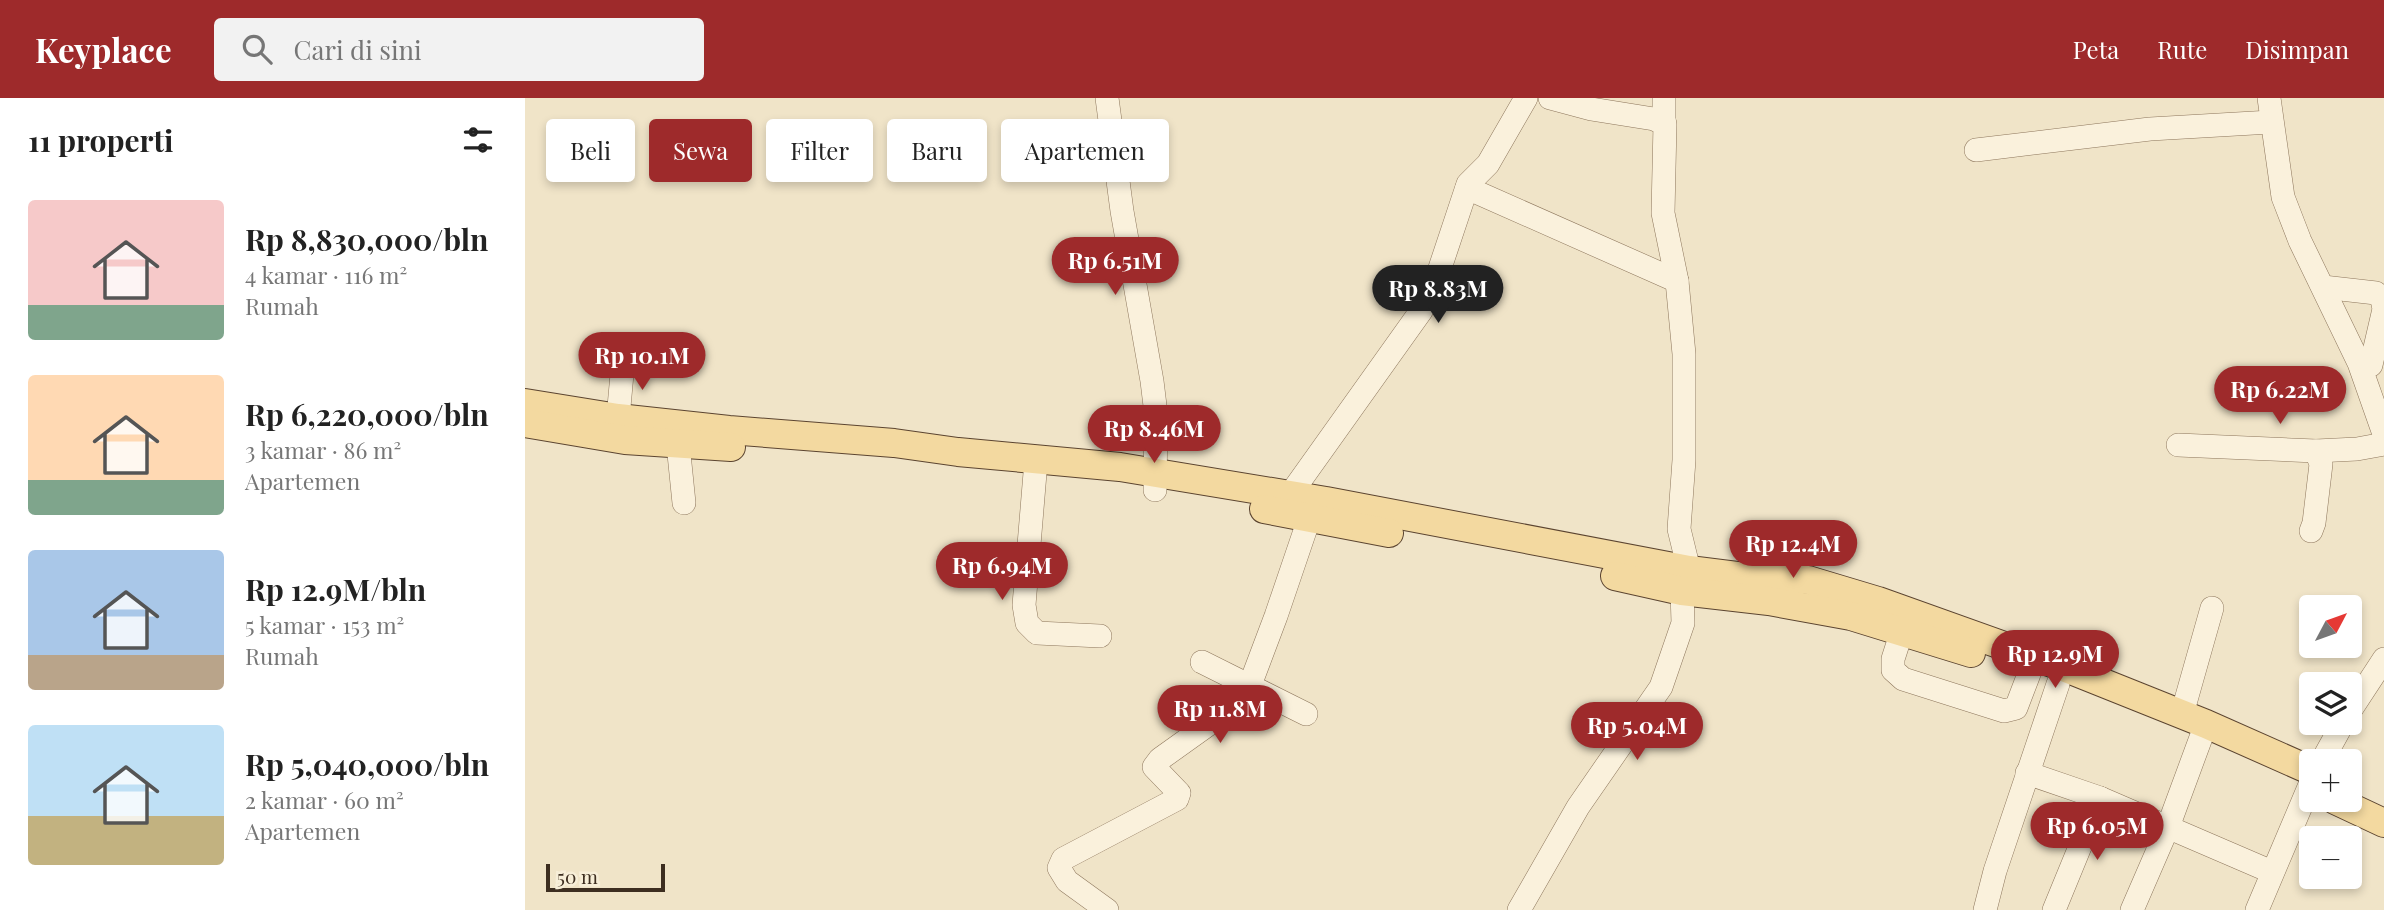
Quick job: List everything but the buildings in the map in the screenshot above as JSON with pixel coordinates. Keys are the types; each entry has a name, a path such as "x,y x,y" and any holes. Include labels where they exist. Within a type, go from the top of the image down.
{"main road":[{"path":"525,402 729,438 1035,473 1155,481"},
{"path":"525,424 604,437 678,444 729,438 894,443 958,452 1035,458 1686,580"},
{"path":"1284,503 1309,519 1510,555 1808,594 1851,616 1913,627 2066,668 2299,776"},
{"path":"1913,627 2029,674 2195,727"},
{"path":"2362,793 2384,803"},
{"path":"2361,812 2384,823"}],"street":[{"path":"1107,98 1122,211 1152,381 1156,414 1155,481"},
{"path":"1284,503 1421,311 1437,278 1467,188 1488,164 1526,98"},
{"path":"1550,98 1591,109 1664,122"},
{"path":"1519,910 1578,807 1661,687 1683,623 1686,580 1679,528 1684,460 1684,354 1677,281 1663,213 1664,98"},
{"path":"2269,98 2283,197 2323,287 2371,365 2384,435"},
{"path":"1976,150 2150,129 2271,122"},
{"path":"1467,188 1677,281"},
{"path":"2323,287 2376,293 2382,299 2384,309 2371,365"},
{"path":"618,418 623,363"},
{"path":"678,444 684,503"},
{"path":"2178,445 2316,451 2357,449 2384,444"},
{"path":"2311,531 2321,464 2316,451"},
{"path":"1035,473 1024,606 1027,623 1037,633 1100,636"},
{"path":"1107,910 1067,881 1059,868 1063,859 1177,799 1179,793 1154,767 1223,714 1250,685 1309,519"},
{"path":"2131,910 2168,827 2195,727 2213,608"},
{"path":"1913,627 1893,659 1893,670 1903,679 2004,711 2016,708 2029,674"},
{"path":"2362,693 2384,659"},
{"path":"1202,662 1305,714"},
{"path":"1985,910 1995,871 2058,684"},
{"path":"2027,773 2099,798 2271,872"},
{"path":"2055,910 2099,798"},
{"path":"2257,910 2299,809"}]}
